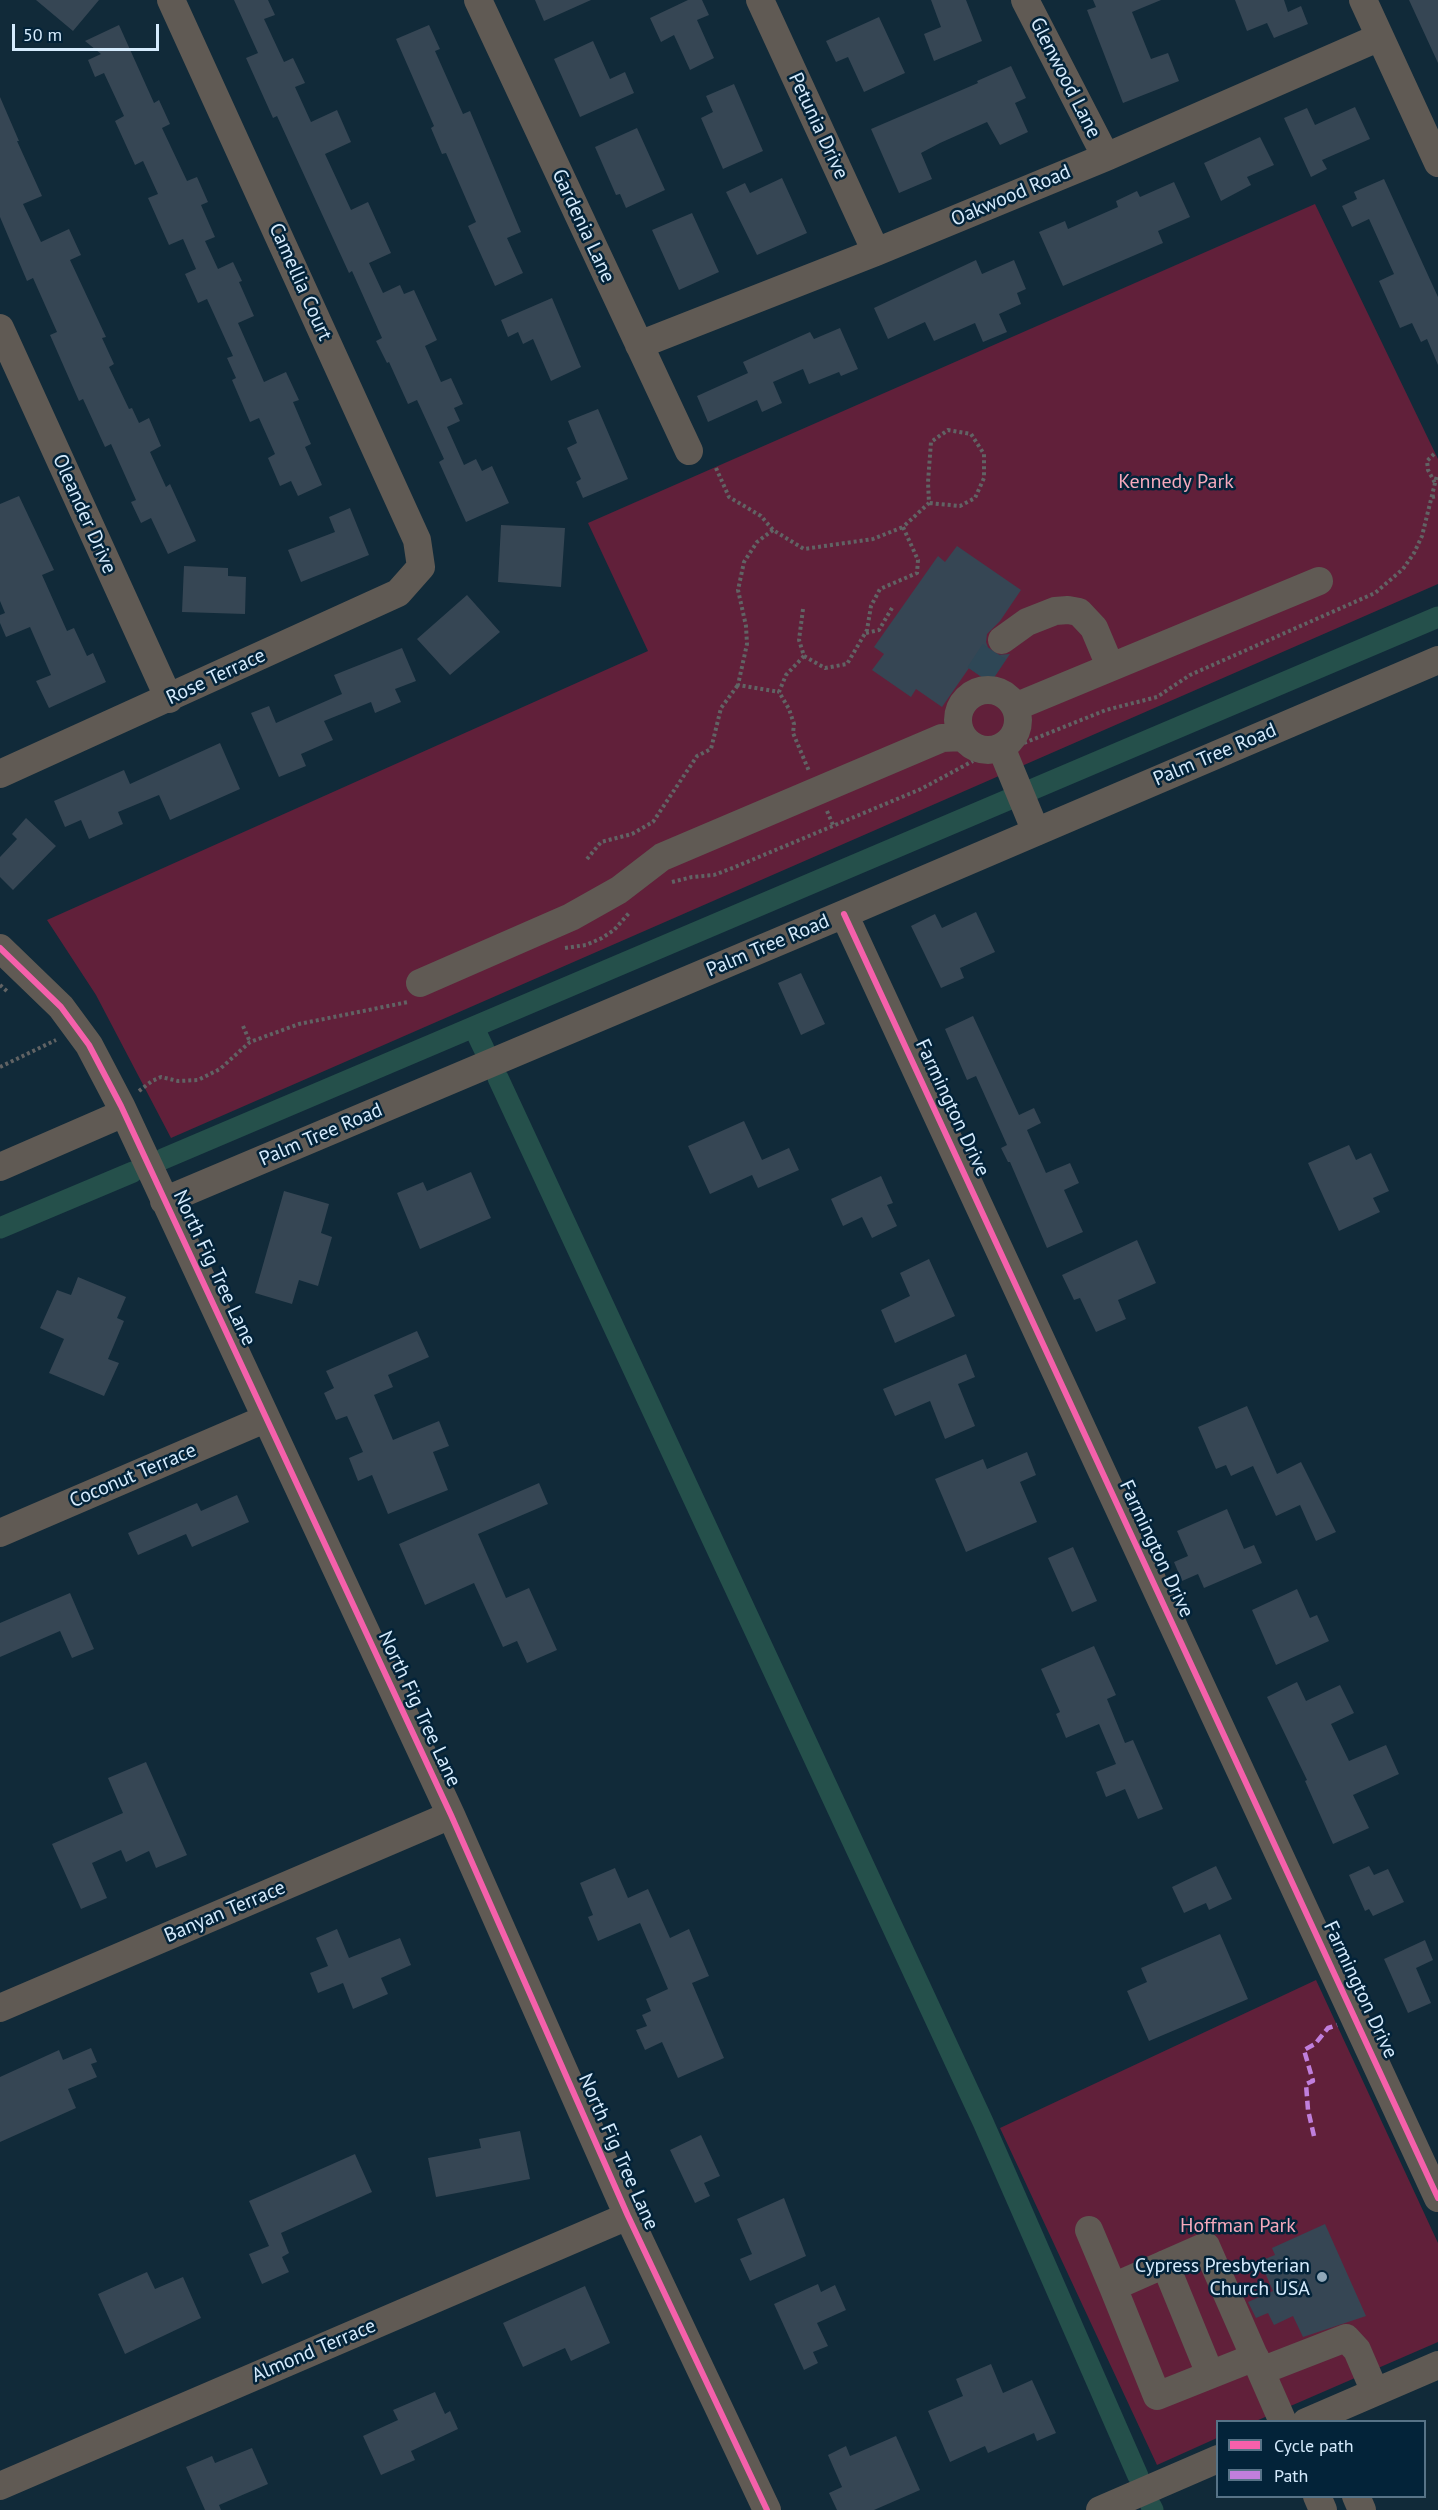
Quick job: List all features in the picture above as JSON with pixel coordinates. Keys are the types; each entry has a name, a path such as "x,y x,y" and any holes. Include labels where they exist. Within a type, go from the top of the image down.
{"street":[{"name":"Camellia Court","path":"171,0 417,540 421,567"},
{"name":"Gardenia Lane","path":"478,0 689,451"},
{"name":"Petunia Drive","path":"760,0 876,252"},
{"name":"Glenwood Lane","path":"1025,0 1106,157"},
{"path":"1363,0 1438,163"},
{"name":"Oakwood Road","path":"639,345 876,252 1106,157 1380,37"},
{"name":"Oleander Drive","path":"0,328 169,699"},
{"name":"Rose Terrace","path":"0,774 398,593 421,567"},
{"path":"1015,707 1319,581"},
{"path":"1002,640 1027,622 1055,611 1079,612 1094,628 1110,666"},
{"name":"Palm Tree Road","path":"164,1201 844,914 1033,825 1438,660"},
{"path":"1010,749 977,748 963,737 959,728 961,709 976,685 1010,699 1015,707 1018,725 1010,749 1033,825"},
{"path":"420,983 571,917 619,890 662,857 942,738 963,737"},
{"name":"Farmington Drive","path":"844,914 1438,2198"},
{"name":"North Fig Tree Lane","path":"3,955 61,1007 89,1045 124,1113 451,1815 628,2216 767,2510"},
{"path":"0,1167 124,1113"},
{"name":"Coconut Terrace","path":"0,1533 265,1419"},
{"name":"Banyan Terrace","path":"0,2008 451,1815"},
{"name":"Almond Terrace","path":"0,2486 628,2216"},
{"path":"1089,2230 1157,2396 1210,2374 1258,2364 1346,2338 1358,2350 1375,2392"},
{"path":"1113,2287 1206,2246 1283,2420"},
{"path":"1165,2264 1210,2374"},
{"path":"1315,2420 1438,2365"},
{"path":"1100,2510 1216,2461"}],"path":[{"path":"716,468 729,497 761,516 773,530 804,549 873,539 903,527 929,502 931,442 948,430 971,435 984,454 984,478 975,498 960,506 929,502"},
{"path":"1434,454 1427,461 1428,470 1435,483"},
{"path":"1010,749 1106,710 1157,697 1190,675 1375,593 1403,569 1414,553 1422,536 1437,475"},
{"path":"1432,497 1438,496"},
{"path":"803,609 799,640 804,656 825,668 847,664 865,633 871,606 880,589 917,573 918,560 903,527"},
{"path":"587,859 601,842 632,834 653,822 697,756 711,749 721,708 738,685 747,644 746,626 738,590 744,562 758,542 773,530"},
{"path":"865,633 879,630 892,608"},
{"path":"779,692 786,675 804,656"},
{"path":"738,685 779,692 789,709 794,724 793,733 813,781"},
{"path":"0,985 14,997"},
{"path":"243,1026 250,1042"},
{"path":"0,1067 56,1041 51,1035"}],"green space":[{"name":"Kennedy Park","path":"1315,204 1438,459 1438,584 171,1138 96,995 47,920 648,651 588,523"},
{"name":"Hoffman Park","path":"1316,1980 1438,2243 1438,2342 1258,2420 1216,2420 1216,2438 1157,2465 1000,2128"}],"building":[{"path":"36,0 99,0 73,31"},
{"path":"234,0 268,0 275,15 264,19 284,62 293,58 305,83 295,87 311,122 337,110 351,142 325,154 351,210 368,202 391,253 369,263 383,293 400,285 404,294 414,290 437,340 425,346 441,382 451,378 463,404 454,408 460,421 447,427 464,465 476,459 482,471 492,466 509,503 466,522 439,462 444,459 417,400 408,404 389,362 387,363 376,341 382,338 352,271 349,273 277,116 273,118 246,58 258,53"},
{"path":"535,0 591,0 544,21"},
{"path":"688,0 702,0 709,15 697,20 714,58 690,70 674,35 661,42 650,18"},
{"path":"931,0 966,0 982,41 934,61 924,34 941,27"},
{"path":"1093,0 1161,0 1132,12 1151,59 1168,53 1179,81 1123,103 1087,10 1096,7"},
{"path":"1235,0 1284,0 1288,12 1301,6 1308,24 1274,38 1267,23 1247,31"},
{"path":"1409,0 1438,0 1438,63"},
{"path":"879,17 905,73 864,92 848,57 836,62 826,41"},
{"path":"119,25 154,103 159,100 170,124 162,128 187,181 197,177 208,202 201,205 215,237 205,241 218,269 233,262 242,281 239,282 254,316 238,323 264,382 286,372 299,400 293,402 311,444 305,447 322,485 298,496 291,481 280,486 268,458 275,454 259,418 250,422 232,380 236,378 227,358 233,356 207,299 198,303 185,274 196,269 183,239 169,245 148,198 158,194 143,161 135,165 115,121 124,116 104,73 95,77 88,60 101,54 85,41"},
{"path":"429,25 440,49 435,51 463,114 470,111 521,232 507,238 523,273 495,286 468,226 476,222 446,153 442,154 431,128 434,126 396,39"},
{"path":"593,41 610,79 625,72 634,93 580,117 554,59"},
{"path":"1011,66 1026,98 1015,103 1028,132 1000,145 987,122 940,143 921,153 932,179 899,193 871,129 978,83 977,81"},
{"path":"734,84 763,151 723,169 701,118 713,112 706,96"},
{"path":"0,97 42,196 23,204 41,242 69,229 81,255 70,260 106,337 102,338 114,364 109,367 129,409 132,408 139,423 149,418 161,446 150,452 166,487 170,484 196,541 168,554 151,518 141,523 131,502 136,500 111,444 105,447 83,399 79,401 50,335 57,332 33,278 27,281 0,217"},
{"path":"1355,107 1370,139 1322,160 1327,169 1311,177 1284,118 1307,108 1315,125"},
{"path":"637,128 665,190 626,208 620,194 616,195 595,147"},
{"path":"1260,137 1274,165 1247,177 1251,185 1221,201 1204,163"},
{"path":"782,178 807,233 757,255 726,192 745,183 750,193"},
{"path":"1384,179 1438,297 1438,365 1427,339 1421,342 1412,323 1400,328 1379,281 1394,274 1369,219 1352,227 1342,206 1357,199 1354,192"},
{"path":"1174,182 1190,217 1158,231 1163,243 1063,286 1039,232 1065,221 1068,229 1118,207 1116,201 1137,191 1140,197"},
{"path":"692,213 719,272 679,290 652,230"},
{"path":"976,260 982,274 1014,260 1026,289 1017,293 1021,304 999,314 1007,332 983,342 975,323 934,341 925,322 888,339 874,308"},
{"path":"552,298 581,367 551,381 533,339 523,344 518,332 508,337 501,320"},
{"path":"840,328 858,369 841,376 839,372 809,384 803,369 773,382 782,403 762,412 757,400 708,422 697,396 748,373 743,362 810,332 814,339"},
{"path":"598,409 628,479 583,498 576,482 581,479 567,448 577,443 568,421"},
{"path":"19,496 54,570 42,575 67,631 74,628 87,656 93,653 106,682 49,708 36,681 51,675 30,627 6,637 0,623 0,615 5,613 0,601 0,504"},
{"path":"350,508 369,555 301,582 288,550 335,532 329,517"},
{"path":"501,525 565,528 561,587 498,582"},
{"path":"957,546 1021,590 1000,621 987,634 986,642 989,650 996,655 1010,654 990,683 969,668 942,707 916,689 911,697 872,670 884,654 874,647 938,556 945,562"},
{"path":"184,566 228,568 228,576 246,577 245,614 182,612"},
{"path":"467,595 500,632 450,675 417,639"},
{"path":"402,648 416,681 395,689 401,702 375,713 371,702 324,721 333,740 301,754 306,766 279,777 251,713 269,706 276,723 342,694 334,675"},
{"path":"220,743 240,789 170,820 159,795 118,812 123,824 89,839 81,820 65,827 54,801 124,770 130,784"},
{"path":"26,818 56,846 13,890 0,877 0,857 17,839 12,834"},
{"path":"976,912 995,952 960,968 964,978 941,988 911,926 935,914 942,928"},
{"path":"801,973 825,1024 801,1035 778,983"},
{"path":"973,1016 1019,1115 1034,1108 1041,1123 1027,1130 1046,1173 1070,1163 1079,1183 1064,1190 1083,1232 1047,1248 1010,1162 1001,1148 1007,1145 976,1076 967,1080 945,1029"},
{"path":"744,1121 762,1160 789,1148 799,1170 758,1188 752,1175 710,1194 688,1146"},
{"path":"1349,1145 1356,1160 1371,1153 1389,1191 1373,1198 1380,1212 1339,1231 1308,1163"},
{"path":"471,1172 491,1218 420,1249 397,1193 423,1182 427,1191"},
{"path":"881,1176 893,1203 887,1205 897,1226 872,1238 862,1217 843,1226 831,1199"},
{"path":"284,1191 329,1204 321,1233 332,1237 318,1286 299,1280 292,1304 255,1293"},
{"path":"1137,1240 1156,1283 1118,1300 1126,1319 1096,1332 1080,1298 1074,1300 1062,1275"},
{"path":"929,1259 955,1316 895,1343 881,1310 910,1296 900,1273"},
{"path":"78,1277 126,1297 117,1318 124,1321 108,1359 119,1363 104,1396 49,1373 64,1339 40,1328 57,1290 71,1295"},
{"path":"417,1331 429,1357 388,1375 393,1387 374,1395 393,1440 439,1421 449,1446 433,1452 448,1490 388,1514 372,1475 358,1481 349,1458 363,1452 347,1416 336,1420 324,1393 334,1388 326,1371"},
{"path":"966,1354 975,1377 958,1384 975,1426 945,1439 930,1401 895,1416 883,1389"},
{"path":"1247,1406 1277,1474 1301,1462 1336,1532 1316,1541 1300,1505 1276,1516 1253,1466 1231,1476 1226,1465 1216,1469 1198,1427"},
{"path":"1027,1452 1036,1475 1020,1482 1037,1522 966,1552 935,1479 983,1459 987,1469"},
{"path":"539,1483 548,1504 478,1534 506,1598 529,1588 557,1650 527,1663 517,1641 503,1647 474,1583 425,1605 399,1544"},
{"path":"237,1495 249,1522 192,1547 186,1534 138,1555 128,1533 197,1503 201,1511"},
{"path":"1227,1509 1244,1549 1254,1545 1262,1563 1204,1588 1198,1574 1182,1581 1174,1562 1188,1556 1177,1531"},
{"path":"1073,1547 1097,1601 1072,1612 1048,1558"},
{"path":"1297,1589 1310,1618 1317,1615 1329,1641 1276,1665 1252,1610"},
{"path":"70,1593 94,1649 72,1658 60,1631 0,1657 0,1623"},
{"path":"1094,1646 1116,1695 1107,1699 1125,1743 1133,1740 1163,1809 1138,1819 1125,1789 1106,1797 1096,1772 1116,1764 1099,1724 1066,1738 1056,1714 1060,1712 1041,1669"},
{"path":"1297,1682 1306,1701 1340,1685 1354,1713 1331,1724 1349,1761 1386,1745 1399,1774 1353,1795 1369,1828 1333,1844 1305,1781 1307,1780 1267,1697"},
{"path":"146,1762 187,1855 156,1868 149,1851 126,1862 121,1850 92,1863 107,1898 81,1909 52,1844 123,1813 108,1778"},
{"path":"1216,1866 1232,1899 1209,1910 1206,1903 1184,1913 1172,1887"},
{"path":"1369,1866 1374,1875 1388,1869 1404,1902 1373,1916 1369,1909 1365,1911 1349,1875"},
{"path":"615,1868 628,1898 648,1889 670,1938 689,1929 709,1976 692,1983 724,2058 678,2078 662,2042 645,2050 636,2030 647,2026 642,2015 651,2011 646,1999 668,1989 640,1923 598,1941 588,1917 593,1915 580,1883"},
{"path":"337,1929 349,1958 400,1938 411,1965 381,1978 388,1994 353,2009 343,1983 318,1993 310,1973 328,1966 316,1938"},
{"path":"1220,1934 1248,1999 1149,2041 1127,1991 1147,1982 1141,1968"},
{"path":"1425,1940 1433,1960 1416,1968 1431,2003 1408,2013 1384,1959"},
{"path":"91,2048 97,2062 91,2064 97,2077 68,2089 76,2108 0,2142 0,2077 59,2050 63,2060"},
{"path":"520,2131 530,2179 436,2197 428,2158 481,2148 479,2139"},
{"path":"701,2135 720,2176 704,2183 710,2196 695,2203 670,2150"},
{"path":"355,2154 372,2192 281,2233 289,2253 282,2257 289,2272 262,2284 249,2254 269,2246 249,2201"},
{"path":"784,2198 806,2256 750,2281 740,2259 752,2254 737,2219"},
{"path":"1325,2224 1366,2316 1303,2337 1293,2316 1274,2325 1268,2313 1256,2318 1248,2302 1273,2291 1260,2261 1275,2255 1272,2248"},
{"path":"147,2272 155,2289 183,2277 201,2318 125,2354 98,2294"},
{"path":"818,2284 821,2292 835,2285 846,2310 817,2323 828,2346 813,2352 818,2363 804,2370 774,2304"},
{"path":"585,2286 610,2343 571,2361 565,2348 523,2367 503,2323"},
{"path":"991,2364 1003,2393 1032,2380 1056,2433 1037,2441 1034,2433 988,2453 985,2446 950,2462 928,2411 963,2396 956,2379"},
{"path":"435,2392 445,2414 450,2411 458,2429 411,2451 415,2460 381,2475 363,2436 398,2420 393,2410"},
{"path":"896,2436 920,2490 874,2510 837,2510 829,2493 842,2487 828,2455 846,2446 850,2456"},
{"path":"252,2448 268,2484 219,2505 221,2510 205,2510 186,2467 212,2456 215,2463"}],"waterway":[{"path":"163,1159 1438,617"},
{"path":"474,1028 484,1049"},
{"path":"498,1078 983,2122 1138,2476"},
{"path":"0,1228 133,1172"},
{"path":"1151,2506 1153,2510"}],"tunnel":[{"path":"979,675 1002,640"}],"marked path":[{"path":"1314,2136 1308,2110 1306,2084 1313,2081 1304,2050 1315,2044 1328,2028 1337,2025"}],"cycle path":[{"path":"844,914 1438,2198"},
{"path":"0,948 61,1007 89,1045 121,1106 451,1815 628,2216 767,2510"}],"place":[{"name":"Cypress Presbyterian Church USA","path":"1322,2277"}]}
